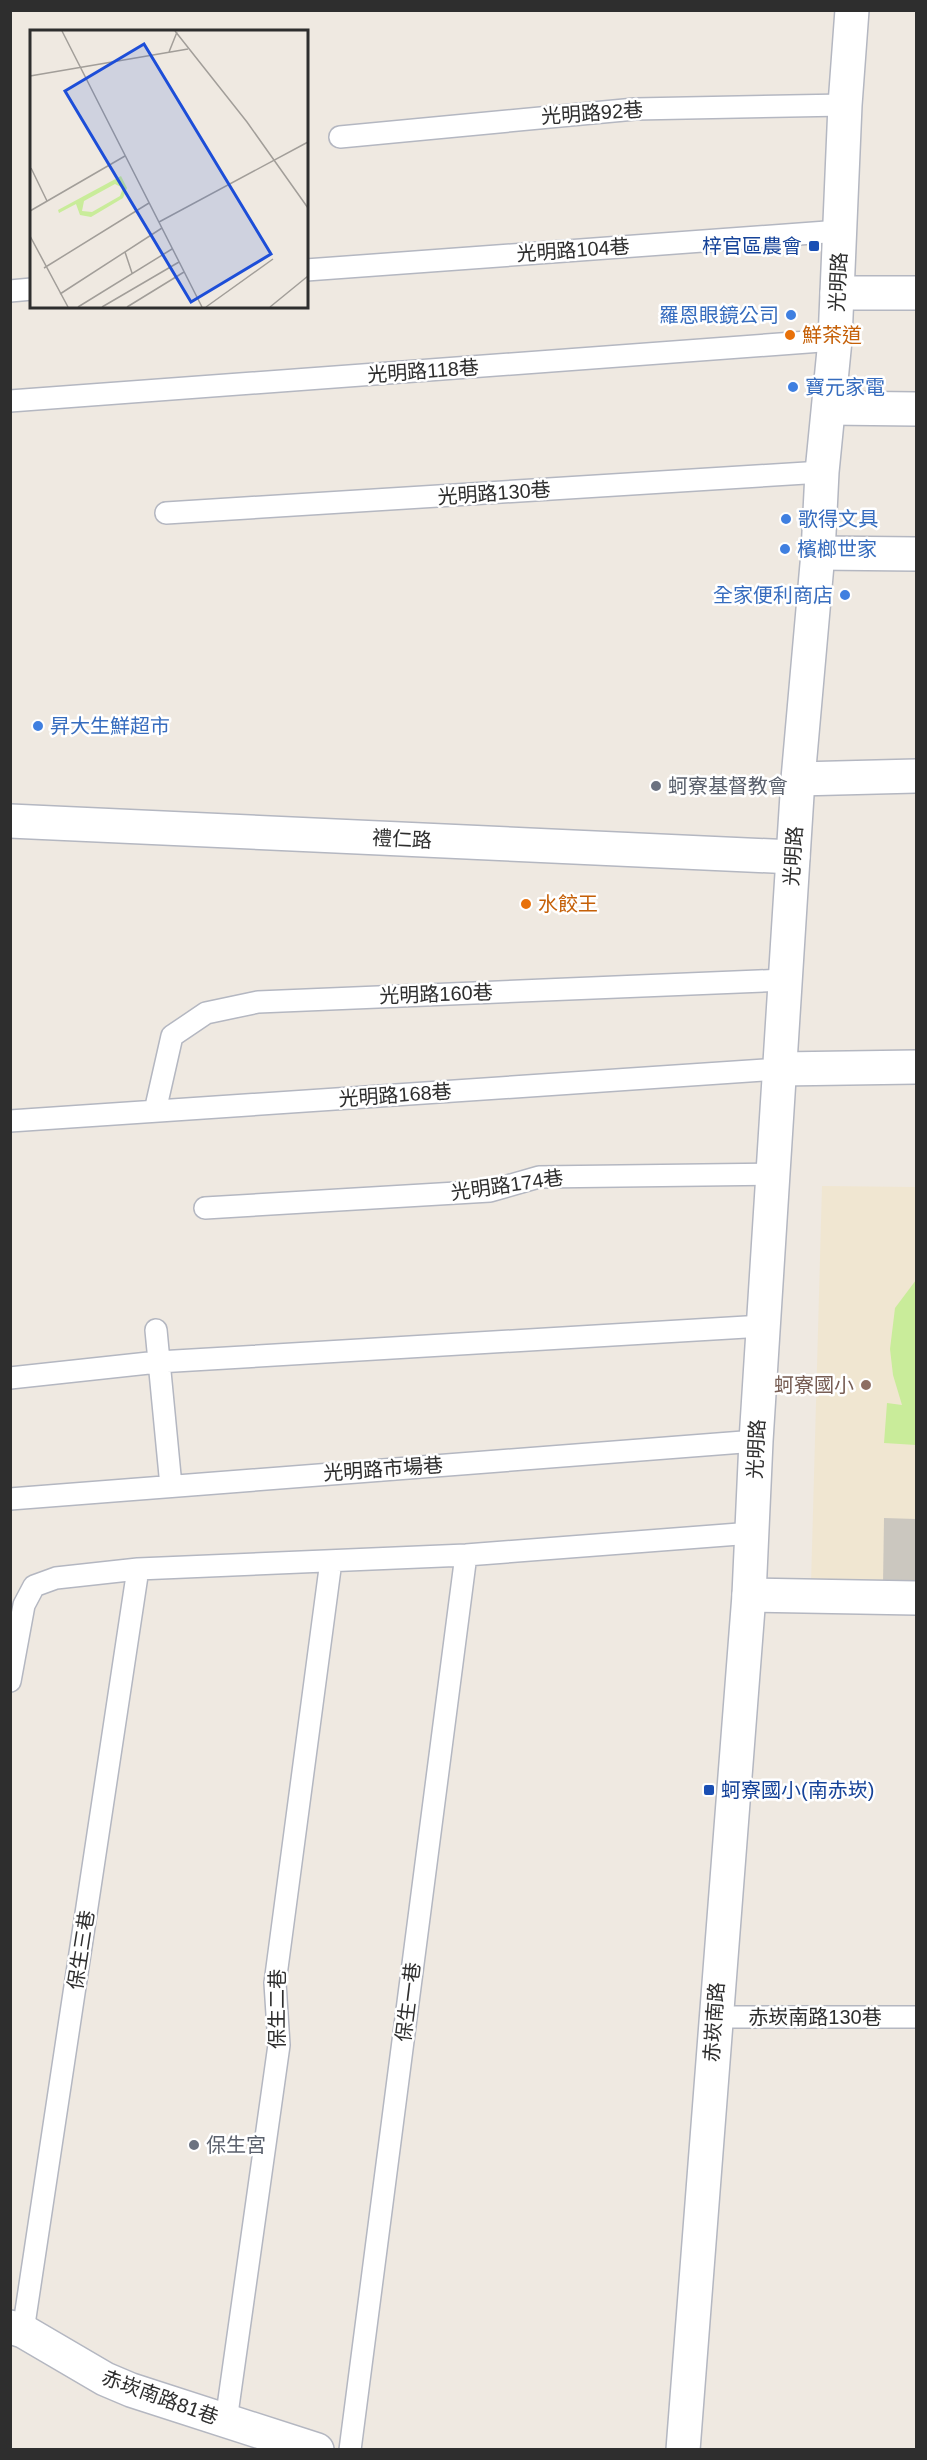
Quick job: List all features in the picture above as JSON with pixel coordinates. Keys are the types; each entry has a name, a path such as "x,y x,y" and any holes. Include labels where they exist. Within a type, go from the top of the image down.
{"street":[{"name":"光明路","path":"748,1594 798,779 818,554 822,472 835,340 845,105 852,10"},
{"path":"837,293 916,293"},
{"path":"829,408 916,409"},
{"path":"818,554 916,554"},
{"path":"798,779 916,776"},
{"name":"禮仁路","path":"10,821 793,857"},
{"path":"780,1069 916,1067"},
{"path":"748,1594 916,1598"},
{"name":"赤崁南路","path":"683,2450 748,1594"},
{"name":"赤崁南路81巷","path":"17,2329 105,2379 131,2391 317,2450"}],"lane":[{"name":"光明路92巷","path":"340,137 635,109 845,105"},
{"name":"光明路104巷","path":"308,270 840,231"},
{"path":"10,291 30,289"},
{"name":"光明路118巷","path":"10,401 835,340"},
{"name":"光明路130巷","path":"166,513 822,472"},
{"name":"光明路160巷","path":"155,1111 172,1036 206,1013 258,1002 785,980"},
{"name":"光明路168巷","path":"10,1120 780,1069"},
{"name":"光明路174巷","path":"205,1208 490,1191 539,1177 774,1174"},
{"path":"10,1378 158,1362 763,1326"},
{"path":"156,1330 171,1486"},
{"name":"光明路市場巷","path":"10,1499 756,1441"},
{"path":"10,1681 24,1605 34,1586 56,1578 138,1569 466,1555 752,1533"},
{"name":"保生一巷","path":"350,2450 466,1555"},
{"name":"保生二巷","path":"226,2421 279,2045 275,1983 331,1562"},
{"name":"保生三巷","path":"17,2329 138,1569"},
{"name":"赤崁南路130巷","path":"714,2018 916,2017"}],"shaded area":[{"name":"蚵寮國小","path":"822,1186 916,1187 916,1584 811,1584"}],"green space":[{"path":"916,1280 916,1445 884,1443 887,1403 902,1405 893,1375 890,1349 895,1308"}],"building":[{"path":"884,1518 916,1519 916,1586 883,1585"}],"place":[{"name":"梓官區農會","path":"814,246"},
{"name":"羅恩眼鏡公司","path":"791,315"},
{"name":"鮮茶道","path":"790,335"},
{"name":"寶元家電","path":"793,387"},
{"name":"歌得文具","path":"786,519"},
{"name":"檳榔世家","path":"785,549"},
{"name":"全家便利商店","path":"845,595"},
{"name":"昇大生鮮超市","path":"38,726"},
{"name":"蚵寮基督教會","path":"656,786"},
{"name":"水餃王","path":"526,904"},
{"name":"蚵寮國小","path":"866,1385"},
{"name":"蚵寮國小(南赤崁)","path":"709,1790"},
{"name":"保生宮","path":"194,2145"}]}
